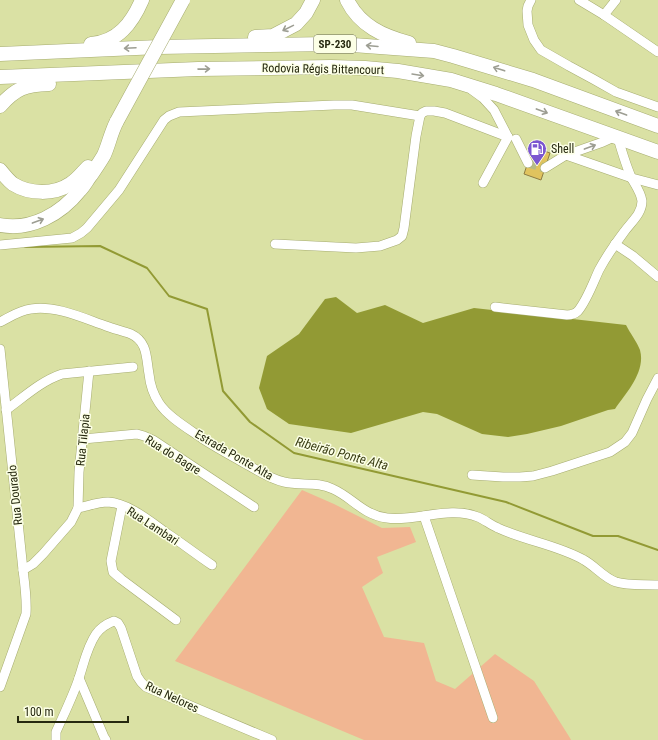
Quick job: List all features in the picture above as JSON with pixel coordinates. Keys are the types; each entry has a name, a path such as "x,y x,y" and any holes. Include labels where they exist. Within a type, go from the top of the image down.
{"highway":[{"path":"0,49 97,43 106,41 122,31 130,22 142,0"},
{"path":"0,170 13,184 38,192 47,192 63,188 80,176 115,125 183,0"},
{"path":"159,47 199,41 273,36 296,24 306,13 313,0"},
{"path":"347,0 363,22 373,30 392,39 434,51"},
{"name":"Rodovia Régis Bittencourt","path":"0,54 159,47 328,44 434,51 483,64 533,80 658,126"},
{"name":"Rodovia Régis Bittencourt","path":"0,77 198,69 331,67 365,68 451,80 496,94 658,152"},
{"path":"0,106 12,94 30,85 68,82 104,82 149,78 174,70"},
{"path":"0,225 20,226 37,222 46,218 65,205 80,191 104,156 115,125"}],"street":[{"path":"531,0 528,6 528,25 530,33 541,50 616,92 658,107"},
{"path":"579,0 604,15 658,52"},
{"path":"604,15 616,0"},
{"path":"451,80 470,89 483,98 494,110 528,163"},
{"path":"0,245 72,238 88,228 120,190 164,120 179,112 352,105 420,116"},
{"path":"275,244 356,248 380,246 397,240 402,236 416,136 420,116 426,110 445,113 512,138"},
{"path":"483,183 512,138"},
{"path":"495,307 567,315 577,312 608,255 640,210 642,201 640,194 616,138 566,155 545,168"},
{"path":"566,155 632,178 658,185"},
{"path":"615,244 658,276"},
{"name":"Estrada Ponte Alta","path":"0,322 19,312 41,308 56,310 132,335 144,346 152,390 158,402 165,410 203,439 264,475 274,479 285,482 314,483 334,489 363,510 376,516 386,518 399,519 451,513 477,516 498,528 567,552 586,561 614,582 658,585"},
{"name":"Rua Dourado","path":"0,349 26,587 26,614 0,687"},
{"path":"6,410 51,378 62,374 132,367"},
{"name":"Rua Tilapia","path":"78,508 79,480 89,371"},
{"path":"472,475 503,477 533,476 610,452 625,442 632,433 658,378"},
{"name":"Rua do Bagre","path":"83,439 129,434 144,436 153,440 254,507"},
{"name":"Rua Lambari","path":"78,508 109,502 134,511 212,565"},
{"path":"122,506 111,561 113,572 176,620"},
{"path":"23,570 33,564 48,549 71,522 78,508"},
{"path":"424,516 493,718"},
{"name":"Rua Nelores","path":"79,678 86,655 96,634 102,627 114,621 118,623 121,628 137,676 146,687 272,740"},
{"path":"56,740 56,732 79,678"},
{"path":"79,678 106,740"}],"shaded area":[{"path":"336,297 357,313 385,305 423,323 474,308 626,325 640,350 640,366 634,382 615,409 561,426 527,434 508,437 482,434 437,414 423,412 351,433 289,424 267,409 259,388 267,356 299,334 325,299"},
{"path":"302,490 382,528 410,527 416,542 377,557 383,573 362,587 384,637 424,643 436,681 455,689 495,654 534,681 571,740 364,740 175,661"}],"building":[{"name":"Shell","path":"533,147 550,153 541,180 524,174"}],"waterway":[{"name":"Ribeirão Ponte Alta","path":"25,247 100,246 147,268 169,296 207,309 223,391 250,422 294,453 506,502 593,536 618,536 658,550"}],"tunnel":[{"path":"528,163 545,168"}],"place":[{"name":"Shell","path":"537,166"}]}
